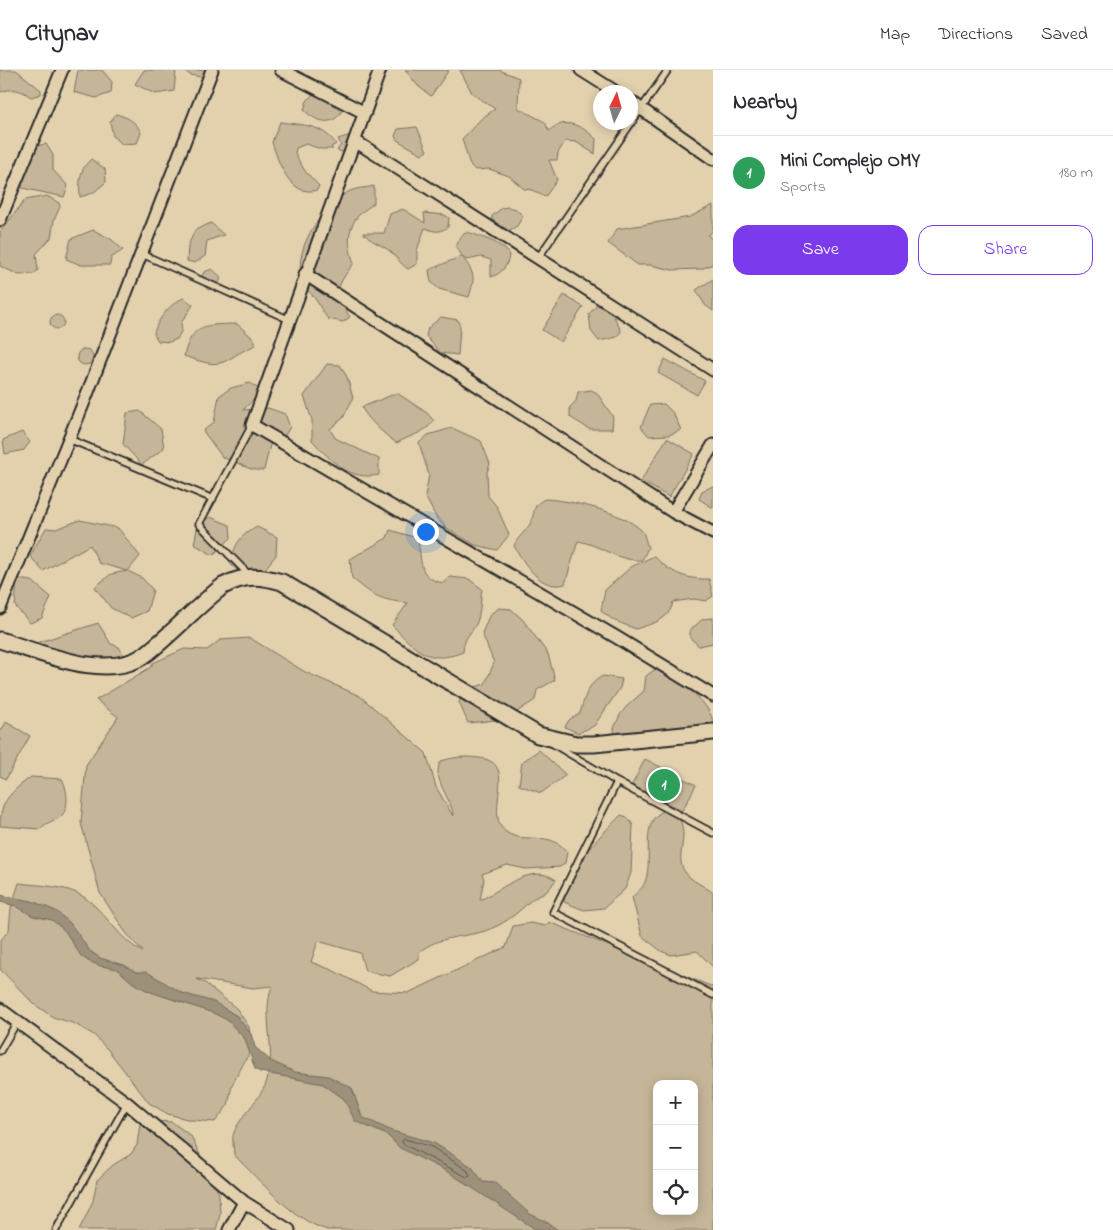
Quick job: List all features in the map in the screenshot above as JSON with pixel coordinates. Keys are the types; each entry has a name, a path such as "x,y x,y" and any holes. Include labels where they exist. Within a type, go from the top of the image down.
{"main road":[{"path":"0,640 66,660 102,667 115,667 145,656 223,586 237,579 250,576 265,577 282,582 538,735 576,744 594,744 713,732"}],"street":[{"path":"1,217 62,70"},
{"path":"0,608 142,254 212,70"},
{"path":"281,70 364,113"},
{"path":"380,70 252,425 616,637 713,696"},
{"path":"581,70 605,85"},
{"path":"638,106 713,159"},
{"path":"355,140 713,370"},
{"path":"305,274 674,512 713,533"},
{"path":"674,512 713,445"},
{"path":"0,1009 127,1103 244,1202 289,1230"},
{"path":"229,1230 244,1202"}],"lane":[{"path":"538,258 668,70"},
{"path":"142,254 290,320"},
{"path":"250,576 199,524 252,425"},
{"path":"69,439 213,499"},
{"path":"538,735 616,782 713,833"},
{"path":"616,782 553,912 713,995"},
{"path":"0,1052 17,1022"},
{"path":"56,1230 127,1103"}],"shaded area":[{"path":"0,70 16,70 41,90 41,94 31,97 16,90 0,92"},
{"path":"78,70 102,70 112,82 111,93 96,98 74,92"},
{"path":"144,70 176,70 174,91 155,94 135,84"},
{"path":"184,70 211,70 207,78 190,75"},
{"path":"405,70 449,70 431,96 418,86"},
{"path":"460,70 499,70 519,78 518,108 545,122 549,131 561,124 573,124 585,130 596,139 595,154 576,142 565,141 558,153 557,160 549,160 557,180 545,197 532,190 524,189 509,176 489,169 475,170 470,165 462,139 482,118 495,109 472,93"},
{"path":"321,84 330,86 345,97 340,113 330,121 318,120 304,110 307,101"},
{"path":"116,114 128,119 137,126 141,133 137,143 122,144 113,136 110,122"},
{"path":"280,122 318,129 330,137 336,144 331,147 333,149 321,149 306,144 296,148 295,154 305,171 319,186 317,190 299,189 292,184 282,168 272,142"},
{"path":"417,127 427,151 422,154 397,140 395,136 398,129"},
{"path":"354,134 349,155 337,150 341,145 338,139"},
{"path":"46,144 53,155 53,170 68,186 64,197 22,188 26,148"},
{"path":"91,159 105,169 106,182 93,193 80,197 81,176 84,167"},
{"path":"374,186 374,203 361,213 352,226 349,238 350,251 354,263 343,278 339,289 341,301 350,317 343,322 328,319 304,285 300,272 304,246 318,220 338,199 348,192"},
{"path":"47,196 59,203 60,207 54,220 51,238 36,254 38,270 34,274 19,275 0,266 0,232 25,200"},
{"path":"713,205 713,231 708,235 713,241 713,264 701,269 672,270 651,265 638,265 608,243 617,229 690,217"},
{"path":"502,208 516,209 523,216 517,226 505,233 493,226 492,216"},
{"path":"403,209 425,223 424,213 445,215 449,218 448,227 441,231 425,228 417,250 417,264 408,269 390,251 363,233 384,233 390,214"},
{"path":"211,223 224,235 207,241 205,256 195,263 187,261 188,246 195,230"},
{"path":"93,230 111,239 123,250 111,258 110,265 81,265 66,259 71,239"},
{"path":"468,232 495,243 509,253 508,261 504,268 498,274 491,277 491,260 481,257 467,260 456,246 462,235"},
{"path":"462,256 473,275 473,284 469,297 439,289 431,282 429,270"},
{"path":"212,269 221,277 218,287 208,290 199,281 204,272"},
{"path":"713,279 713,311 705,305 696,290"},
{"path":"564,295 583,307 561,342 542,330"},
{"path":"184,298 193,305 181,323 182,330 177,339 169,342 158,341 154,334 161,318 174,303"},
{"path":"598,304 612,312 621,331 617,337 599,341 591,331 589,314"},
{"path":"54,315 60,315 64,322 60,329 54,329 50,325 50,319"},
{"path":"441,317 458,320 460,327 458,355 440,353 426,336 428,328"},
{"path":"237,324 254,339 256,345 217,364 198,361 184,356 187,345 196,331 209,326"},
{"path":"85,349 91,351 93,357 91,363 85,365 79,363 77,357 79,351"},
{"path":"665,359 705,381 697,395 658,373"},
{"path":"327,364 340,365 347,377 353,398 343,418 330,429 335,438 379,459 379,475 359,475 341,468 312,440 312,420 304,396"},
{"path":"250,383 262,391 243,410 268,408 285,414 290,427 284,437 270,445 264,470 248,468 223,458 203,431 214,422 219,396 231,388"},
{"path":"591,390 597,393 613,417 612,429 589,429 570,417 570,407 576,401 578,392"},
{"path":"397,393 427,413 434,421 421,432 397,443 377,427 362,407"},
{"path":"664,404 673,413 681,430 669,435 649,436 641,427 650,405"},
{"path":"140,411 161,429 164,448 142,465 123,444 127,413"},
{"path":"452,428 481,441 490,464 487,472 488,496 497,507 509,535 497,550 475,545 445,527 437,519 425,496 429,475 419,443 428,435"},
{"path":"22,432 30,442 24,450 5,454 3,440"},
{"path":"667,438 694,454 669,497 641,481"},
{"path":"713,486 713,508 699,499 702,491"},
{"path":"545,499 596,508 633,524 641,530 648,548 642,560 617,556 578,541 565,584 548,584 541,580 528,568 514,546 529,525 536,506"},
{"path":"210,517 230,525 231,538 213,555 194,544 198,524"},
{"path":"80,520 118,528 140,556 128,571 142,578 153,590 147,611 131,618 111,608 95,587 111,574 127,571 99,563 90,545 43,571 30,556 46,528 56,529"},
{"path":"257,527 277,537 276,555 265,569 241,573 231,565 234,552 238,542"},
{"path":"390,530 417,538 422,567 428,577 443,583 450,577 469,579 482,589 478,620 466,640 463,652 440,657 431,656 415,648 392,625 408,603 377,596 352,578 350,559 387,538"},
{"path":"654,556 678,574 693,578 709,579 713,596 706,601 694,599 673,602 664,617 654,623 636,629 615,621 601,611 605,590 631,567"},
{"path":"17,579 32,581 51,597 42,618 30,623 15,606"},
{"path":"499,608 511,609 523,620 548,654 555,680 537,690 535,700 506,719 468,723 459,702 464,690 485,684 494,663 482,633 490,614"},
{"path":"713,618 713,643 699,646 690,638 690,630 703,619"},
{"path":"98,623 111,644 119,647 129,664 102,674 43,659 36,643"},
{"path":"250,638 305,672 360,696 426,753 436,787 453,816 450,803 438,775 441,761 469,757 491,762 498,769 500,778 498,813 500,824 506,832 513,836 553,841 567,852 565,863 560,867 526,869 507,865 482,874 484,879 480,900 527,876 547,875 556,880 546,892 492,929 434,943 419,952 419,959 390,976 365,971 360,953 318,941 311,962 332,970 372,991 408,993 506,947 513,926 531,923 545,926 549,922 713,987 713,1230 327,1230 314,1225 289,1208 234,1155 233,1136 235,1130 265,1087 270,1068 268,1010 272,986 253,988 197,979 205,983 237,1009 249,1027 252,1048 232,1085 228,1105 215,1122 191,1120 168,1114 149,1103 109,1051 94,1035 75,1024 53,1017 34,1004 0,969 0,941 9,930 11,908 19,883 61,888 77,893 92,903 134,947 143,952 126,933 100,893 81,823 86,765 118,717 96,700 151,667 153,663 184,649 207,650 220,640"},
{"path":"664,668 701,701 712,717 713,724 675,741 656,746 612,745 615,744 614,728 620,715 644,691 646,676 654,670"},
{"path":"603,676 622,679 620,688 594,726 578,733 565,727 569,720 580,713 590,687"},
{"path":"6,722 30,736 6,779 0,776 0,733"},
{"path":"539,750 566,775 541,793 519,785 522,762"},
{"path":"645,759 696,785 682,811 632,785"},
{"path":"31,777 62,779 67,795 65,811 57,819 40,829 0,826 2,810 8,798"},
{"path":"673,809 682,827 681,858 685,872 713,893 713,967 697,951 671,955 661,951 642,936 632,897 641,889 648,872 648,838 654,818 661,812"},
{"path":"621,815 627,817 633,825 631,873 625,889 604,908 584,910 564,902 572,876 585,854"},
{"path":"151,1121 172,1122 191,1136 219,1194 220,1214 216,1230 79,1230 93,1201 97,1180 113,1165 131,1154 137,1145 140,1124"}],"water":[{"path":"0,895 32,901 56,911 70,923 90,951 100,958 124,965 136,972 147,972 182,993 214,1002 237,1016 251,1034 255,1047 271,1061 295,1072 328,1076 352,1088 362,1117 392,1131 434,1143 472,1167 483,1182 495,1183 530,1214 558,1230 535,1229 448,1172 400,1148 387,1135 355,1121 344,1099 323,1084 260,1072 255,1069 245,1039 227,1020 213,1013 148,991 133,983 117,969 88,961 81,956 65,931 52,920 33,916 16,906 0,902"}],"place":[{"name":"Mini Complejo OMY","path":"664,785"}]}
